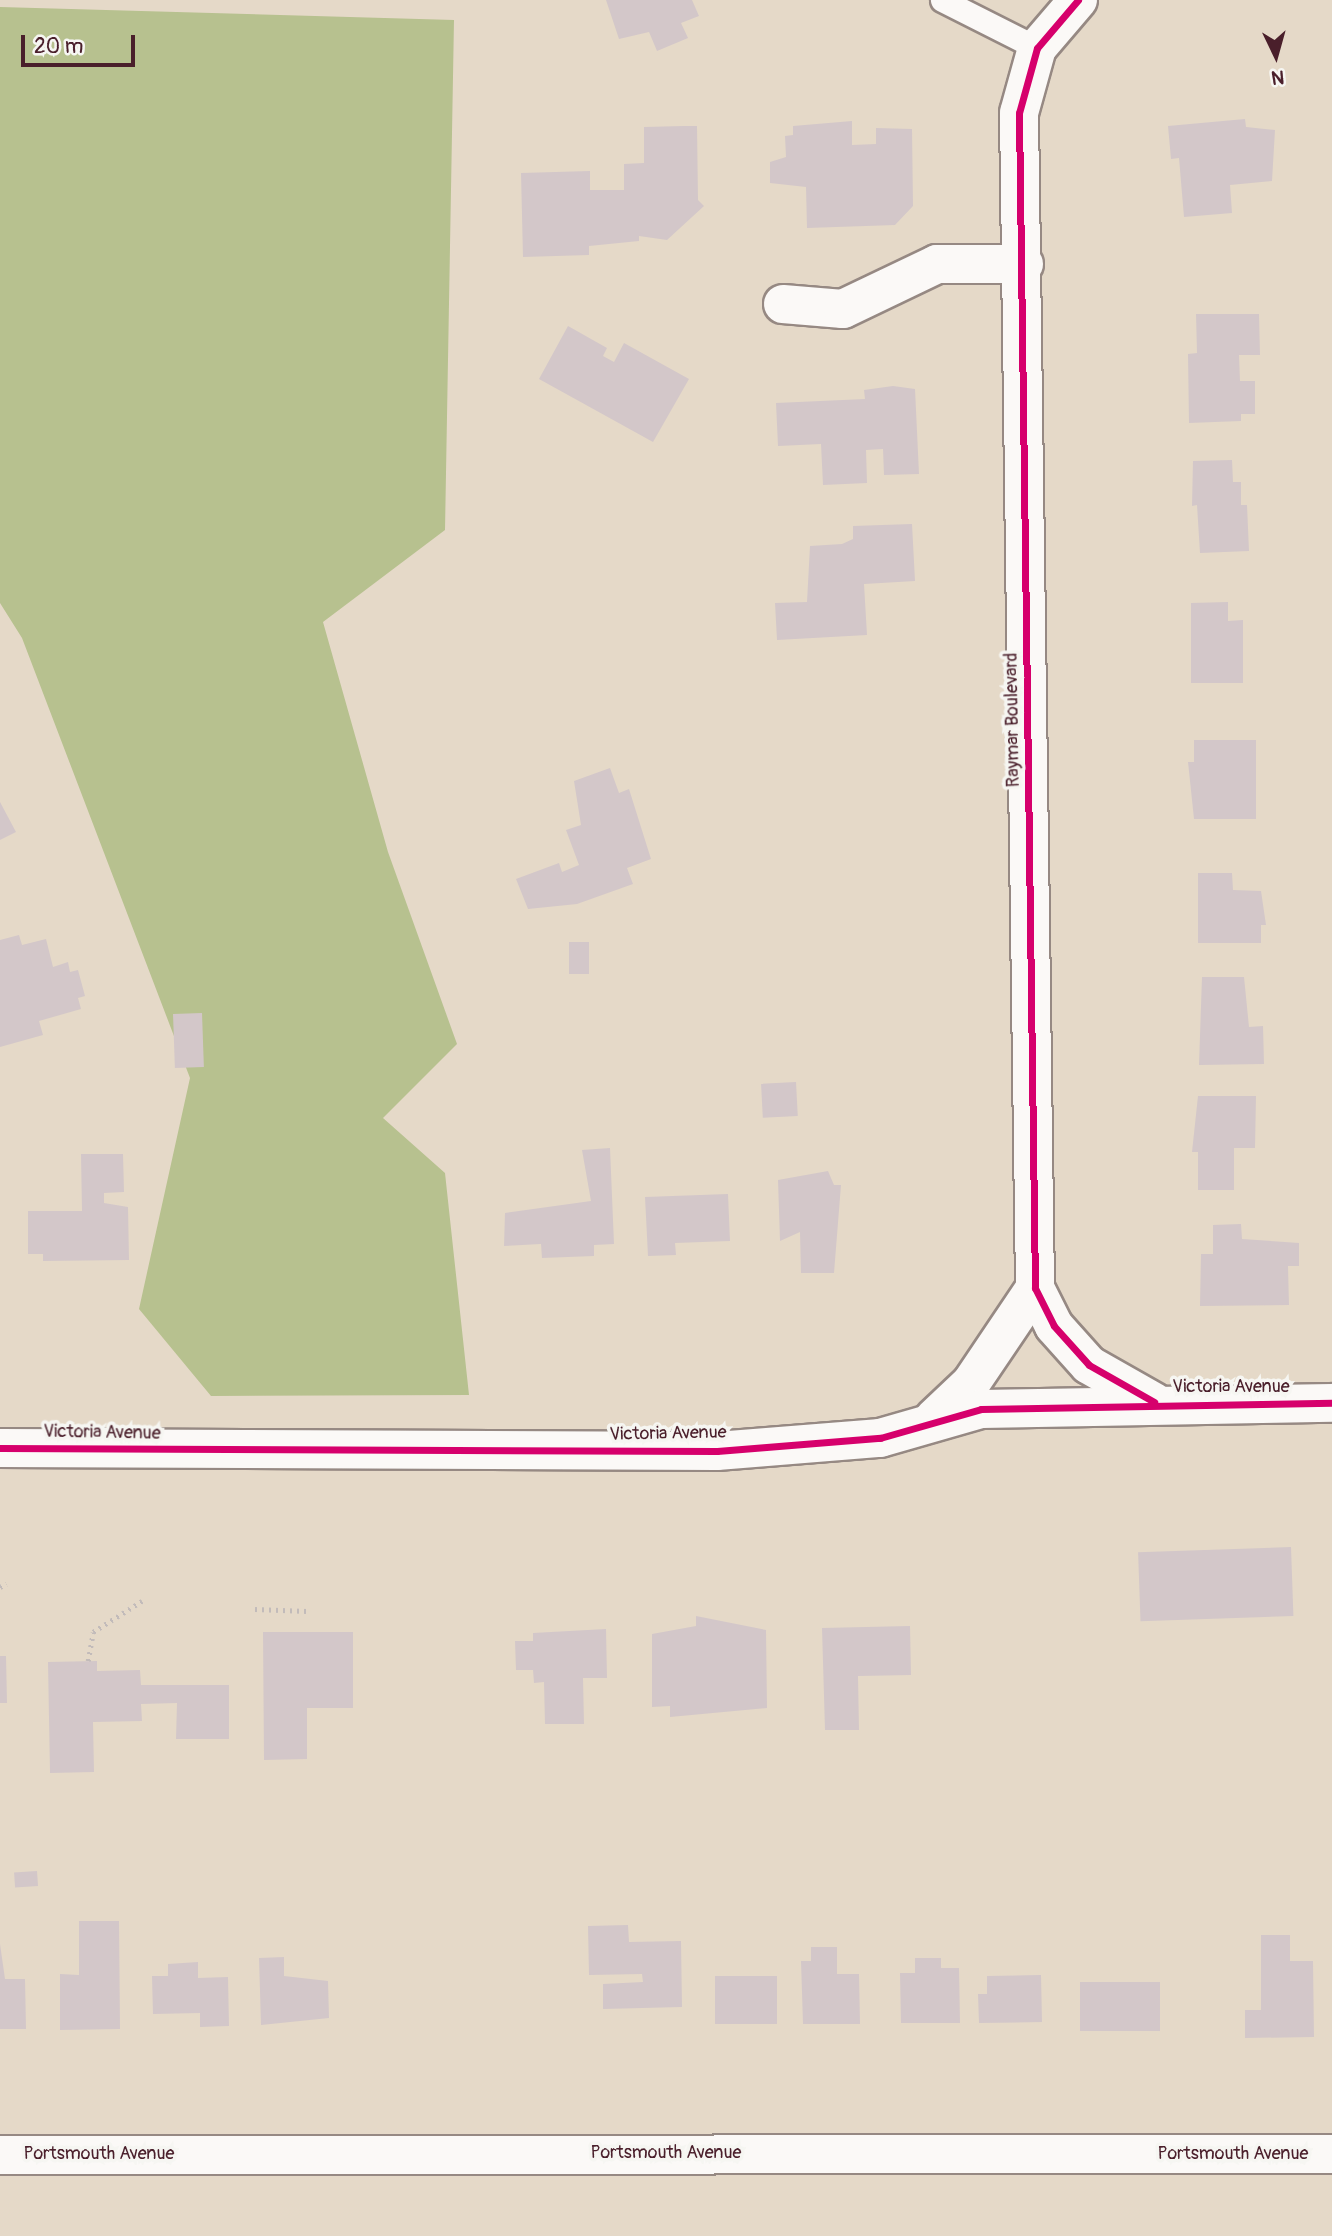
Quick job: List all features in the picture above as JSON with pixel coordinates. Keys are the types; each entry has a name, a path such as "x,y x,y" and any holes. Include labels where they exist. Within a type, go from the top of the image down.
{"street":[{"name":"Raymar Boulevard","path":"1078,0 1037,48 1019,113 1024,264 1035,1288 1054,1326 1089,1365 1154,1402"},
{"path":"783,304 843,309 937,264 1024,264"},
{"path":"931,1420 971,1383 1035,1288"},
{"name":"Victoria Avenue","path":"0,1448 717,1451 880,1438 931,1420 981,1409 1154,1402 1332,1403"},
{"name":"Portsmouth Avenue","path":"0,2155 1332,2154"}],"lane":[{"path":"942,0 1037,48"}],"path":[{"path":"0,1587 6,1584"},
{"path":"88,1661 93,1632 142,1601"},
{"path":"255,1609 307,1611"}],"green space":[{"path":"0,7 454,20 445,530 323,622 388,852 457,1044 383,1118 445,1173 469,1395 211,1396 139,1309 190,1078 22,638 0,603"}],"building":[{"path":"606,0 692,0 699,16 681,23 688,38 657,51 649,32 619,39"},
{"path":"1245,119 1246,127 1275,130 1272,181 1230,185 1232,213 1184,217 1179,158 1171,159 1168,126"},
{"path":"852,121 852,145 876,144 876,128 912,129 913,206 895,225 807,228 806,187 770,183 770,162 786,157 785,136 793,135 793,126"},
{"path":"697,126 698,200 704,206 667,240 639,236 639,241 589,246 589,255 523,257 521,173 590,171 590,190 624,190 624,164 644,163 644,127"},
{"path":"1196,314 1259,314 1260,355 1239,355 1240,381 1255,381 1255,414 1241,414 1241,421 1189,423 1188,354 1197,353"},
{"path":"568,326 607,348 603,356 614,362 624,343 689,379 653,442 539,379"},
{"path":"893,386 915,389 919,474 884,475 883,449 866,450 867,483 823,485 821,444 778,446 776,403 865,399 864,390"},
{"path":"1232,460 1233,482 1241,482 1241,505 1247,505 1249,551 1200,553 1197,505 1192,506 1193,461"},
{"path":"912,524 915,581 864,584 867,635 777,640 775,603 807,602 810,546 842,544 853,539 853,526"},
{"path":"1228,602 1228,621 1243,620 1243,683 1191,683 1191,603"},
{"path":"1194,740 1256,740 1256,819 1194,819 1188,762 1194,762"},
{"path":"610,768 619,793 629,789 651,859 627,868 633,884 577,904 528,909 516,879 559,863 562,872 579,865 566,830 581,825 574,781"},
{"path":"0,802 16,832 0,840"},
{"path":"1198,873 1232,873 1233,890 1261,891 1266,925 1261,925 1261,943 1198,943"},
{"path":"19,935 22,945 46,939 53,967 68,962 70,972 78,970 85,996 78,998 81,1009 39,1021 43,1035 0,1047 0,940"},
{"path":"569,942 589,942 589,974 569,974"},
{"path":"1202,977 1244,977 1249,1027 1263,1026 1264,1064 1199,1065"},
{"path":"202,1013 204,1067 175,1068 173,1014"},
{"path":"796,1082 798,1116 763,1118 761,1084"},
{"path":"1198,1096 1256,1096 1255,1148 1234,1148 1234,1190 1198,1190 1198,1152 1192,1152"},
{"path":"610,1148 614,1244 594,1245 594,1256 542,1258 541,1244 504,1246 505,1213 591,1201 582,1150"},
{"path":"81,1154 123,1154 124,1192 104,1193 104,1203 128,1207 129,1260 43,1261 43,1254 28,1254 28,1211 82,1211"},
{"path":"828,1171 834,1185 841,1185 834,1273 801,1273 800,1232 780,1241 778,1180"},
{"path":"728,1194 730,1241 675,1243 676,1255 648,1256 645,1197"},
{"path":"1241,1224 1242,1239 1299,1243 1299,1266 1288,1266 1289,1305 1200,1306 1201,1254 1213,1254 1213,1225"},
{"path":"1291,1547 1293,1616 1141,1621 1138,1552"},
{"path":"696,1616 766,1630 767,1708 670,1717 670,1706 652,1707 652,1634 696,1626"},
{"path":"910,1626 911,1675 858,1676 859,1730 825,1730 822,1628"},
{"path":"606,1629 607,1678 583,1678 584,1724 545,1724 544,1682 534,1683 533,1670 516,1670 515,1641 533,1641 533,1633"},
{"path":"263,1632 353,1632 353,1708 307,1708 307,1759 264,1760"},
{"path":"0,1656 6,1656 7,1703 0,1703"},
{"path":"97,1661 97,1671 140,1670 141,1685 229,1685 229,1739 176,1739 177,1703 141,1704 142,1721 93,1722 94,1772 50,1773 48,1662"},
{"path":"37,1871 38,1886 15,1888 14,1873"},
{"path":"79,1921 119,1921 120,2029 60,2030 60,1974 79,1975"},
{"path":"628,1925 629,1942 681,1941 682,2007 603,2009 603,1984 643,1982 642,1974 589,1975 588,1926"},
{"path":"1261,1935 1290,1935 1290,1961 1313,1961 1314,2037 1245,2038 1245,2010 1261,2010"},
{"path":"0,1944 5,1979 25,1979 26,2029 0,2029"},
{"path":"811,1947 837,1947 837,1974 859,1974 860,2024 803,2024 801,1961 811,1961"},
{"path":"284,1957 284,1976 328,1981 329,2018 261,2025 259,1958"},
{"path":"915,1958 941,1958 941,1968 959,1968 960,2023 901,2023 900,1973 915,1973"},
{"path":"198,1962 198,1978 228,1977 229,2026 200,2027 200,2013 153,2014 152,1976 168,1976 168,1964"},
{"path":"1041,1975 1042,2022 979,2023 978,1994 987,1994 987,1976"},
{"path":"715,1976 777,1976 777,2024 715,2024"},
{"path":"1080,1982 1160,1982 1160,2031 1080,2031"}],"cycle path":[{"path":"1078,0 1037,48 1019,113 1035,1288 1054,1326 1089,1365 1154,1402"},
{"path":"0,1448 717,1451 880,1438 981,1409 1332,1403"}]}
